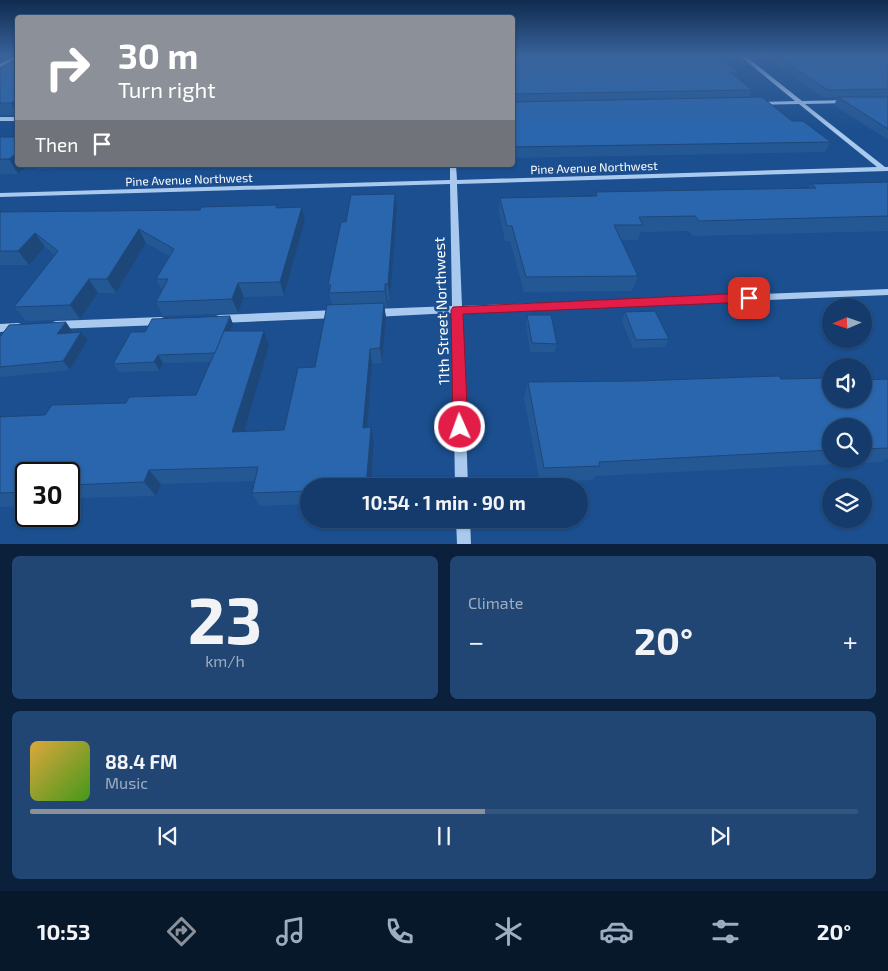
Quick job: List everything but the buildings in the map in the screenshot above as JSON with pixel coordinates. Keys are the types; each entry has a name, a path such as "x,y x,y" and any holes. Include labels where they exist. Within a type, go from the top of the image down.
{"street":[{"path":"773,80 886,169"},
{"path":"754,104 858,101"},
{"path":"0,119 15,119"},
{"name":"11th Street Northwest","path":"454,167 462,478"},
{"name":"Pine Avenue Northwest","path":"0,196 886,169"},
{"path":"366,313 888,292"},
{"path":"208,319 346,314"},
{"path":"50,326 168,321"},
{"path":"0,328 30,326"},
{"path":"463,528 464,544"}],"route":[{"path":"460,427 457,310 749,298"}]}
